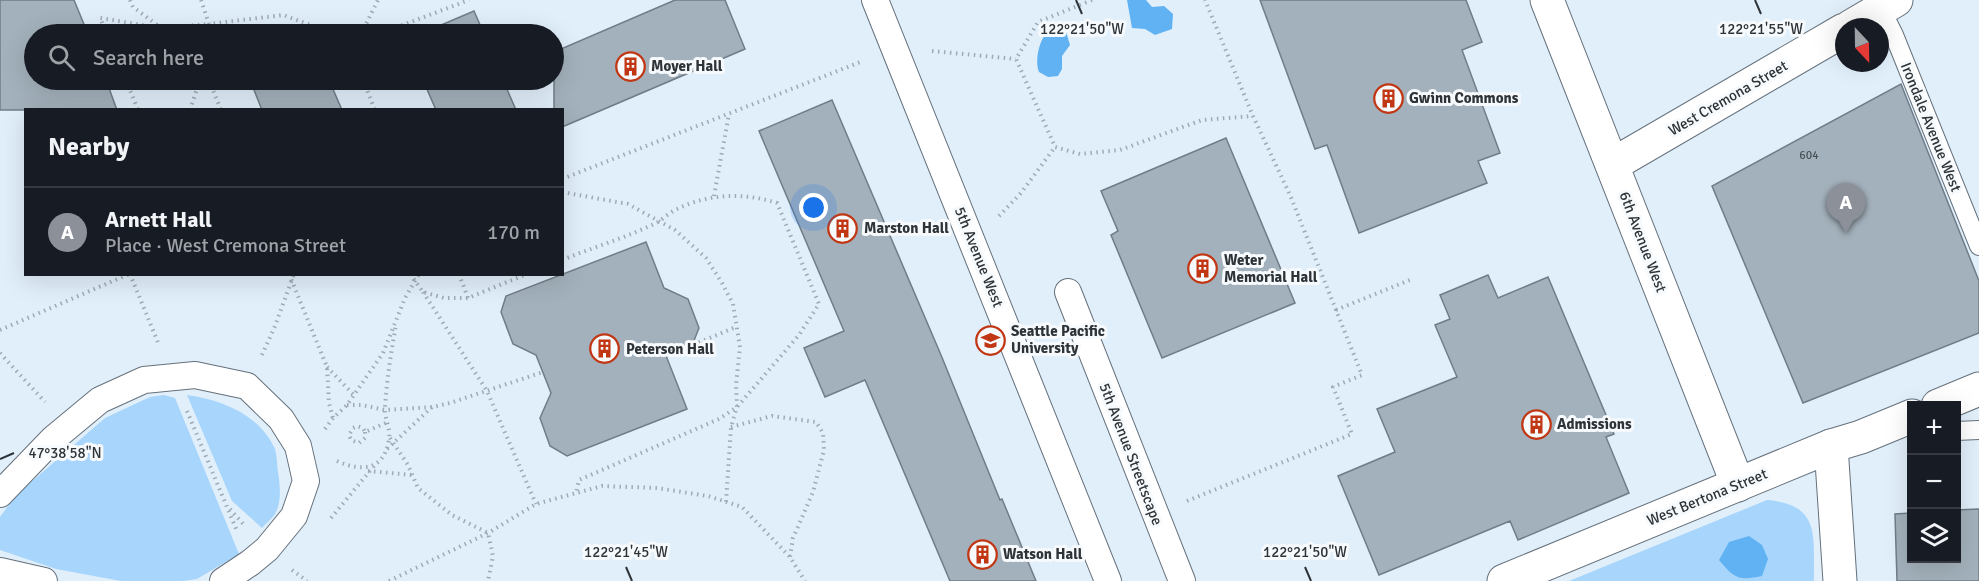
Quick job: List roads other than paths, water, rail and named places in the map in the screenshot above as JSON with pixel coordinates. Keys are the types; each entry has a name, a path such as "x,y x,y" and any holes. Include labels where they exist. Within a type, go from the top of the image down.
{"street":[{"name":"5th Avenue West","path":"875,0 1108,581"},
{"name":"6th Avenue West","path":"1547,0 1738,485"},
{"path":"1865,18 1889,4"},
{"name":"West Cremona Street","path":"1612,165 1835,35"},
{"name":"5th Avenue Streetscape","path":"1068,292 1182,581"},
{"path":"0,494 53,439 100,400 144,380 195,375 247,386 281,419 298,446 306,481 294,516 267,549 223,581"},
{"path":"1948,401 1979,389"},
{"name":"West Bertona Street","path":"1504,581 1907,418"},
{"path":"1840,581 1846,441"},
{"path":"0,571 44,581"}],"lane":[{"name":"Irondale Avenue West","path":"1889,4 1894,35 1979,246"},
{"path":"1961,431 1979,430"},
{"path":"1846,441 1907,434"}],"place":[{"name":"Moyer Hall","path":"630,66"},
{"name":"Gwinn Commons","path":"1388,98"},
{"name":"Marston Hall","path":"843,228"},
{"name":"Arnett Hall","path":"1846,233"},
{"name":"Weter Memorial Hall","path":"1203,269"},
{"name":"Seattle Pacific University","path":"990,340"},
{"name":"Peterson Hall","path":"605,349"},
{"name":"Admissions","path":"1536,424"},
{"name":"Watson Hall","path":"982,554"}]}
